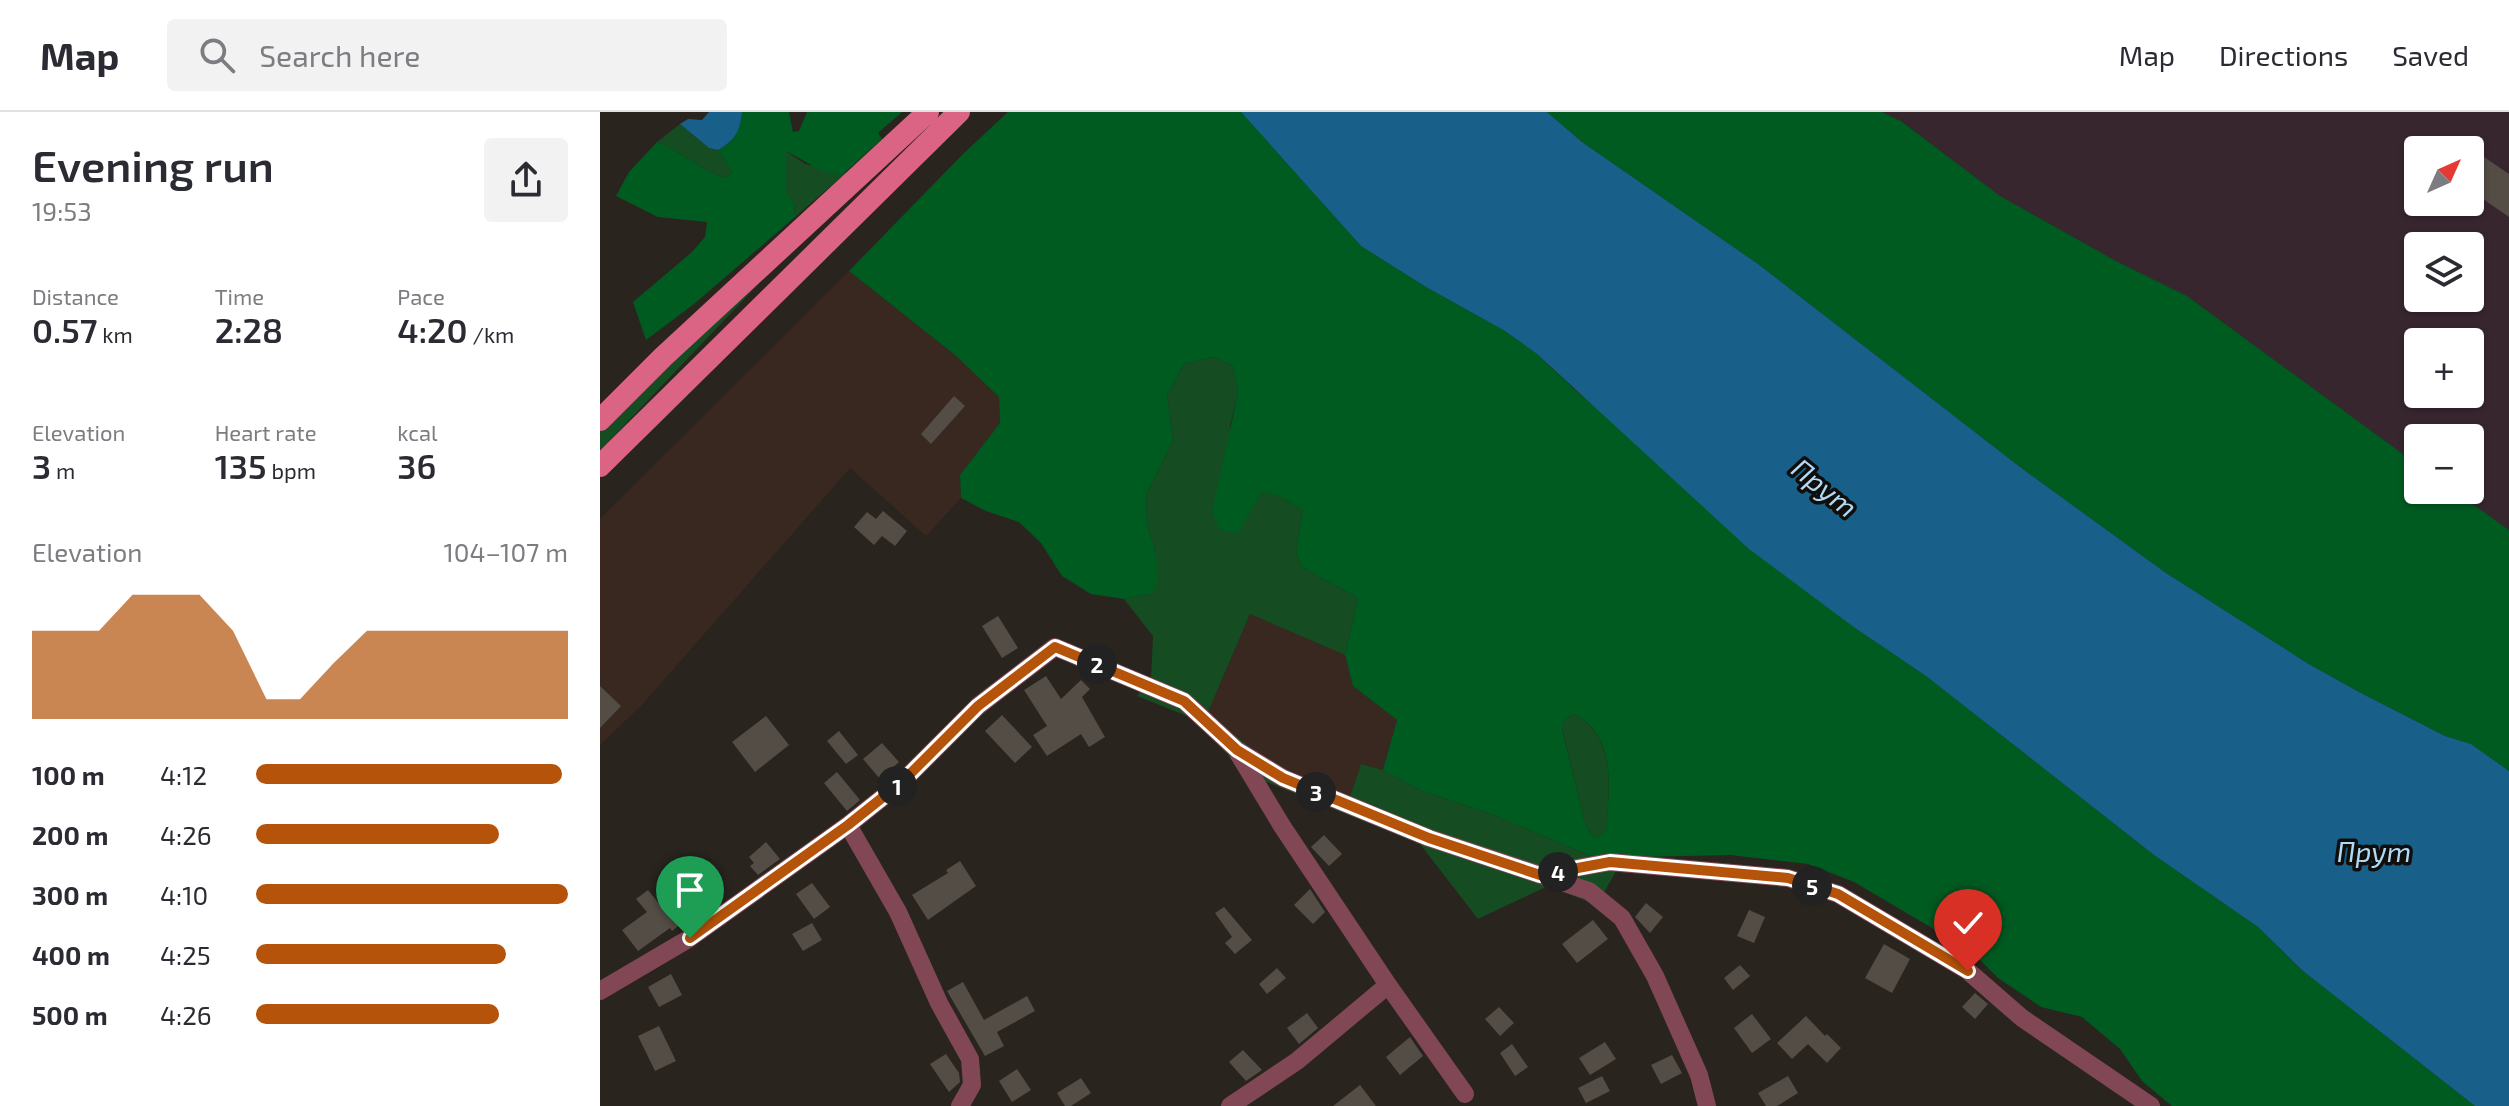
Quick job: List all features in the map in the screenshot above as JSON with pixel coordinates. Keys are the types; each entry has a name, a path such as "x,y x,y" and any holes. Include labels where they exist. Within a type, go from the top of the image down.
{"main road":[{"path":"600,420 663,357 928,112"},
{"path":"600,466 959,112"}],"street":[{"path":"600,991 690,938 848,825 902,782 978,706 1055,647 1184,701 1237,750 1283,778 1429,838 1589,891 1622,918 1655,976 1699,1075 1707,1106"},
{"path":"1237,750 1282,826 1465,1094"},
{"path":"848,825 898,912 939,1003 970,1059 972,1085 960,1106"},
{"path":"1540,875 1610,862 1788,878 1838,894 1968,971 2022,1018 2151,1106"},
{"path":"1230,1106 1297,1061 1388,985"}],"shaded area":[{"path":"1882,112 2509,112 2509,530 2473,504 2484,504 2484,424 2404,424 2404,455 2187,296 2116,261 1999,196 1902,121"},
{"path":"849,271 955,355 999,397 1000,423 960,475 961,498 926,536 850,468 641,706 600,745 600,519"},
{"path":"1250,614 1345,655 1353,686 1397,720 1383,770 1361,764 1350,798 1274,768 1208,712"}],"green space":[{"path":"742,112 789,112 793,132 799,131 807,112 902,112 878,133 882,139 842,175 824,172 786,151 786,193 794,203 795,217 694,304 646,340 633,302 692,252 705,237 707,222 658,217 616,196 629,172 657,142 726,178 732,172 718,150 736,135"},
{"path":"1008,112 1241,112 1361,246 1505,331 1537,354 1855,628 1926,676 2154,855 2258,927 2303,971 2475,1106 2172,1106 2142,1081 2120,1049 2082,1017 2041,1007 1998,978 1971,951 1854,882 1808,864 1730,855 1596,858 1491,814 1420,790 1383,770 1397,720 1353,686 1345,655 1358,598 1302,567 1296,552 1303,510 1279,496 1262,492 1238,533 1220,530 1212,512 1238,393 1233,366 1214,357 1184,364 1167,395 1173,440 1146,495 1147,525 1156,553 1158,582 1151,594 1124,599 1091,594 1062,576 1041,543 1019,522 986,511 961,498 960,475 1000,423 999,397 955,355 849,271","holes":["1573,714 1598,735 1608,765 1606,830 1598,838 1591,835 1585,823 1562,729 1565,720"]},
{"path":"1547,112 1882,112 1901,121 2000,196 2116,261 2187,296 2404,455 2404,504 2473,504 2509,530 2509,771 2471,744 2445,736 2307,663 2166,573 2020,467 1758,264 1582,142"},
{"path":"680,124 709,148 718,150 732,172 726,178 657,142"},
{"path":"786,151 805,164 846,173 795,217 794,203 786,193"},
{"path":"827,212 600,451 600,413"},
{"path":"1214,357 1233,366 1238,393 1230,426 1238,532 1262,491 1279,496 1303,510 1296,552 1302,567 1358,598 1345,655 1250,614 1208,712 1274,768 1350,797 1361,764 1383,770 1420,790 1491,814 1596,858 1624,857 1597,905 1548,886 1478,919 1420,844 1247,774 1192,718 1137,696 1151,679 1153,636 1124,599 1151,594 1156,553 1147,525 1146,495 1173,440 1167,395 1184,364"},
{"path":"1573,714 1598,736 1608,765 1606,831 1598,838 1591,835 1585,823 1562,728 1565,720"}],"water":[{"path":"709,112 742,112 736,135 718,150 709,148 680,124 688,119 702,120"},
{"name":"Прут","path":"1241,112 1547,112 1582,142 1758,264 2020,467 2166,573 2307,663 2445,736 2471,744 2509,771 2509,1106 2475,1106 2303,971 2258,927 2154,855 1926,676 1749,549 1537,354 1505,331 1361,246"}],"building":[{"path":"2484,157 2509,174 2509,217 2484,200"},
{"path":"954,396 965,406 931,444 921,434"},
{"path":"883,511 907,531 895,546 882,536 874,545 854,527 867,512 876,519"},
{"path":"998,616 1018,648 1002,658 982,626"},
{"path":"1046,676 1061,699 1081,680 1090,689 1082,697 1105,737 1089,747 1081,734 1047,756 1033,735 1047,726 1024,690"},
{"path":"600,686 621,706 600,728"},
{"path":"1002,715 1032,747 1015,763 985,731"},
{"path":"766,716 789,745 755,772 732,742"},
{"path":"839,731 858,755 846,764 827,741"},
{"path":"882,743 899,762 880,779 863,759"},
{"path":"837,772 860,800 847,811 824,783"},
{"path":"1324,835 1342,854 1329,866 1311,847"},
{"path":"766,842 780,859 758,875 750,866 754,863 749,857"},
{"path":"960,861 976,886 928,920 912,895 948,873 946,870"},
{"path":"812,883 830,907 814,919 796,894"},
{"path":"1310,889 1325,912 1313,924 1294,905"},
{"path":"648,890 665,911 681,899 693,914 638,951 622,930 647,912 636,899"},
{"path":"1646,903 1663,917 1650,933 1635,917"},
{"path":"1224,907 1252,940 1235,954 1225,943 1232,937 1215,913"},
{"path":"1749,910 1765,917 1754,943 1737,936"},
{"path":"1593,920 1608,939 1577,963 1562,944"},
{"path":"812,923 822,940 803,951 792,934"},
{"path":"1884,944 1910,959 1892,993 1865,978"},
{"path":"1740,965 1750,976 1733,990 1724,978"},
{"path":"1277,968 1286,978 1267,994 1259,984"},
{"path":"671,974 682,995 659,1007 648,987"},
{"path":"963,982 984,1020 1027,996 1035,1011 997,1032 1004,1046 985,1056 947,991"},
{"path":"1975,993 1988,1004 1975,1019 1962,1007"},
{"path":"1499,1007 1514,1023 1500,1036 1485,1019"},
{"path":"1307,1013 1318,1028 1299,1044 1287,1028"},
{"path":"1752,1014 1771,1039 1752,1053 1734,1028"},
{"path":"1806,1016 1841,1048 1827,1063 1808,1044 1792,1059 1777,1043"},
{"path":"659,1026 676,1061 655,1071 638,1036"},
{"path":"1410,1037 1423,1056 1400,1075 1386,1057"},
{"path":"1605,1042 1616,1059 1590,1075 1579,1058"},
{"path":"1512,1044 1528,1067 1515,1076 1500,1053"},
{"path":"1243,1050 1262,1070 1246,1081 1229,1062"},
{"path":"946,1054 959,1073 960,1082 949,1092 930,1064"},
{"path":"1672,1055 1682,1073 1661,1084 1651,1065"},
{"path":"1017,1069 1031,1090 1012,1102 999,1081"},
{"path":"1602,1076 1610,1091 1586,1103 1578,1088"},
{"path":"1788,1076 1798,1093 1777,1106 1766,1106 1758,1093"},
{"path":"1081,1078 1091,1093 1071,1106 1065,1106 1057,1093"},
{"path":"1360,1085 1376,1106 1333,1106"}],"route":[{"path":"690,938 848,825 902,782 978,706 1055,647 1184,701 1237,750 1283,778 1429,838 1540,875 1610,862 1788,878 1838,894 1968,971"}]}
